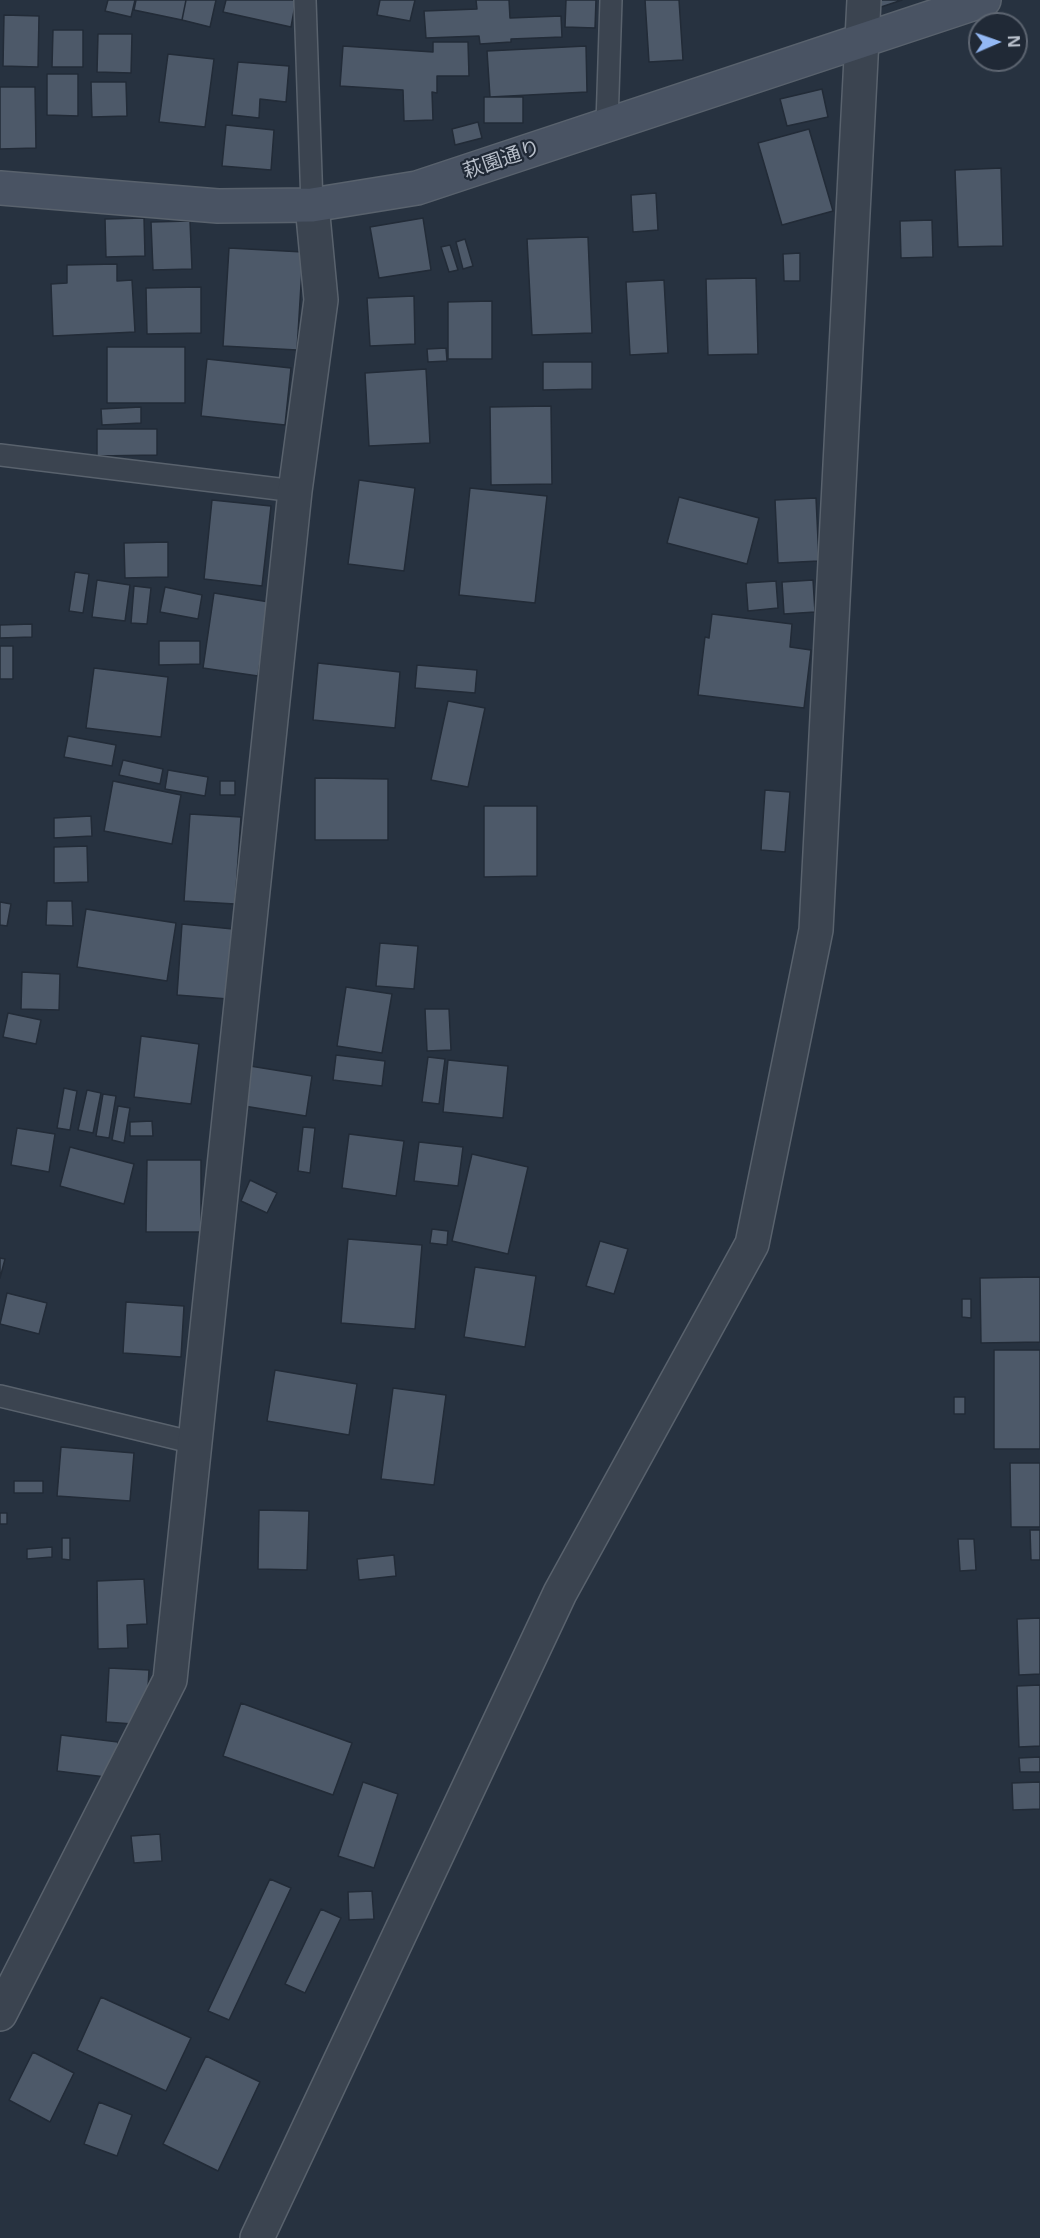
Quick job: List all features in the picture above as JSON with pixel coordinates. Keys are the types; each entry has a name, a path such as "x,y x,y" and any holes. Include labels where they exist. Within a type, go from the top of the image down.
{"street":[{"path":"257,2238 560,1593 752,1244 816,930 864,0"},
{"name":"萩園通り","path":"0,188 218,206 312,205 417,188 984,0"},
{"path":"0,2014 170,1680 295,491 321,300 312,205"}],"lane":[{"path":"305,0 312,205"},
{"path":"607,124 611,0"},
{"path":"0,455 295,491"},
{"path":"0,1396 195,1443"}],"building":[{"path":"108,0 135,0 131,17 105,11"},
{"path":"136,0 186,0 182,20 134,10"},
{"path":"186,0 216,0 210,27 182,20"},
{"path":"226,0 296,0 291,27 223,12"},
{"path":"380,0 415,0 410,21 377,15"},
{"path":"476,0 509,0 510,18 561,16 562,37 511,39 511,42 480,44 479,36 426,38 424,11 477,9"},
{"path":"566,0 596,0 595,28 565,27"},
{"path":"645,0 679,0 683,60 649,62"},
{"path":"865,0 902,0 863,13"},
{"path":"4,15 39,16 38,67 3,66"},
{"path":"53,30 83,30 83,67 52,67"},
{"path":"98,34 132,34 131,73 97,72"},
{"path":"433,42 468,42 469,76 437,76 437,93 432,92 433,120 404,121 403,90 340,86 343,46 433,52"},
{"path":"586,46 587,92 490,97 487,51"},
{"path":"168,54 214,59 205,127 159,122"},
{"path":"238,62 289,66 286,102 260,99 259,118 232,115"},
{"path":"47,74 78,74 78,116 47,115"},
{"path":"91,82 126,82 127,116 92,117"},
{"path":"0,87 35,87 36,148 0,149"},
{"path":"822,89 828,117 787,126 780,99"},
{"path":"484,97 523,97 523,123 484,123"},
{"path":"478,122 482,138 455,145 452,129"},
{"path":"226,125 274,130 271,170 222,166"},
{"path":"809,129 833,211 782,225 758,143"},
{"path":"1001,168 1003,246 958,247 955,170"},
{"path":"656,193 658,230 633,232 631,195"},
{"path":"144,218 145,256 106,257 105,219"},
{"path":"423,218 431,270 379,278 370,227"},
{"path":"932,220 933,257 901,258 900,221"},
{"path":"190,221 192,269 153,270 151,222"},
{"path":"588,237 592,333 532,335 527,239"},
{"path":"465,239 473,266 463,269 456,242"},
{"path":"450,245 458,270 449,272 441,247"},
{"path":"229,248 303,252 297,350 223,346"},
{"path":"800,253 800,281 784,281 783,254"},
{"path":"117,264 117,281 132,280 135,332 53,336 51,284 67,283 67,265"},
{"path":"756,278 758,354 708,355 706,279"},
{"path":"664,280 668,353 630,355 626,282"},
{"path":"201,287 201,333 147,334 146,288"},
{"path":"414,296 415,344 370,346 367,298"},
{"path":"492,301 492,359 448,359 448,302"},
{"path":"107,347 185,347 185,403 107,403"},
{"path":"446,348 447,361 428,362 427,349"},
{"path":"207,359 291,368 285,425 201,416"},
{"path":"543,362 592,362 592,389 543,390"},
{"path":"426,369 430,443 369,446 365,373"},
{"path":"551,406 552,484 491,485 490,407"},
{"path":"141,407 141,423 102,425 101,409"},
{"path":"97,429 157,429 157,455 97,456"},
{"path":"359,480 415,488 404,571 348,564"},
{"path":"470,488 547,496 535,603 459,595"},
{"path":"679,497 759,518 747,564 667,543"},
{"path":"816,498 819,561 778,563 775,500"},
{"path":"212,500 271,506 262,586 204,579"},
{"path":"168,542 168,577 125,578 124,543"},
{"path":"75,572 89,574 83,613 69,611"},
{"path":"97,580 130,585 125,621 92,617"},
{"path":"813,580 815,612 784,614 782,582"},
{"path":"776,581 778,608 748,611 746,583"},
{"path":"134,586 151,588 147,624 131,623"},
{"path":"165,587 202,595 198,619 160,612"},
{"path":"214,593 269,602 258,676 203,668"},
{"path":"712,614 792,624 790,647 811,650 804,708 698,695 705,637 709,638"},
{"path":"32,624 32,637 0,638 0,625"},
{"path":"159,641 200,641 200,664 159,665"},
{"path":"0,646 13,646 13,679 0,679"},
{"path":"318,663 400,672 395,728 313,720"},
{"path":"417,665 477,670 475,693 415,688"},
{"path":"94,668 168,677 161,737 86,728"},
{"path":"448,701 485,708 468,787 431,780"},
{"path":"68,736 116,745 112,766 64,757"},
{"path":"123,760 163,769 160,784 119,775"},
{"path":"168,770 208,777 205,796 165,789"},
{"path":"315,778 388,779 388,840 315,840"},
{"path":"113,781 181,795 172,844 104,831"},
{"path":"220,781 235,781 235,795 220,795"},
{"path":"765,790 790,792 785,852 761,850"},
{"path":"484,806 537,806 537,876 484,877"},
{"path":"190,814 241,817 235,904 184,901"},
{"path":"91,816 92,836 54,838 54,818"},
{"path":"87,846 88,882 54,883 54,847"},
{"path":"47,901 72,901 73,926 46,925"},
{"path":"0,902 11,904 7,926 0,925"},
{"path":"86,909 176,923 167,981 77,967"},
{"path":"182,924 233,929 228,999 177,995"},
{"path":"380,943 418,946 414,989 376,986"},
{"path":"22,972 60,974 59,1010 21,1009"},
{"path":"346,987 392,994 382,1053 337,1046"},
{"path":"425,1009 449,1009 451,1050 427,1051"},
{"path":"8,1013 41,1020 36,1044 3,1037"},
{"path":"141,1036 199,1044 191,1104 134,1097"},
{"path":"336,1055 385,1061 382,1086 333,1080"},
{"path":"428,1057 445,1059 439,1104 422,1102"},
{"path":"448,1060 508,1066 503,1118 443,1112"},
{"path":"250,1066 312,1076 306,1116 244,1106"},
{"path":"64,1088 77,1091 70,1130 57,1128"},
{"path":"87,1090 101,1093 93,1133 78,1130"},
{"path":"103,1094 116,1096 109,1138 96,1136"},
{"path":"118,1106 130,1108 124,1143 112,1140"},
{"path":"152,1121 153,1136 130,1136 130,1122"},
{"path":"303,1127 315,1128 310,1173 298,1171"},
{"path":"17,1128 55,1134 49,1172 11,1165"},
{"path":"349,1134 404,1141 396,1196 342,1188"},
{"path":"419,1142 463,1147 458,1186 414,1181"},
{"path":"70,1147 134,1164 124,1204 60,1186"},
{"path":"472,1154 528,1167 508,1254 452,1241"},
{"path":"147,1160 201,1160 201,1232 146,1232"},
{"path":"250,1180 277,1193 267,1213 241,1201"},
{"path":"432,1229 448,1231 447,1245 430,1243"},
{"path":"348,1239 422,1245 415,1329 341,1323"},
{"path":"600,1241 628,1249 614,1294 586,1286"},
{"path":"0,1258 5,1259 0,1278"},
{"path":"475,1267 536,1276 525,1347 464,1337"},
{"path":"1040,1277 1040,1342 981,1343 980,1278"},
{"path":"7,1293 47,1303 39,1334 0,1324"},
{"path":"962,1299 971,1299 971,1318 962,1317"},
{"path":"126,1302 184,1306 181,1357 123,1353"},
{"path":"994,1350 1040,1350 1040,1449 994,1449"},
{"path":"275,1370 357,1384 349,1435 267,1421"},
{"path":"393,1388 446,1395 434,1485 381,1479"},
{"path":"954,1397 965,1397 965,1414 954,1414"},
{"path":"61,1447 134,1453 130,1501 57,1496"},
{"path":"1010,1463 1040,1463 1040,1527 1011,1527"},
{"path":"14,1481 43,1481 43,1493 14,1493"},
{"path":"259,1510 309,1511 307,1570 258,1569"},
{"path":"0,1513 7,1513 7,1524 0,1524"},
{"path":"1030,1530 1040,1530 1040,1560 1031,1560"},
{"path":"62,1538 70,1538 70,1560 62,1559"},
{"path":"958,1539 974,1539 976,1570 960,1571"},
{"path":"52,1547 52,1557 27,1559 27,1549"},
{"path":"394,1555 396,1576 359,1580 357,1559"},
{"path":"144,1579 147,1624 127,1625 128,1648 98,1649 97,1581"},
{"path":"1040,1618 1040,1674 1019,1675 1017,1619"},
{"path":"109,1668 149,1670 146,1725 106,1722"},
{"path":"1040,1685 1040,1746 1019,1747 1017,1686"},
{"path":"241,1703 352,1743 333,1795 223,1756"},
{"path":"61,1735 118,1742 114,1778 57,1771"},
{"path":"1040,1757 1040,1772 1020,1772 1019,1758"},
{"path":"363,1782 398,1794 374,1868 338,1856"},
{"path":"1040,1782 1040,1809 1013,1810 1012,1783"},
{"path":"160,1834 162,1861 134,1863 131,1836"},
{"path":"270,1879 291,1888 229,2020 208,2011"},
{"path":"372,1891 374,1919 349,1920 348,1892"},
{"path":"321,1909 341,1918 305,1993 285,1984"},
{"path":"101,1997 191,2038 166,2091 77,2050"},
{"path":"33,2052 74,2073 50,2122 9,2100"},
{"path":"206,2056 260,2082 218,2171 163,2144"},
{"path":"99,2102 132,2115 117,2156 84,2144"}]}
